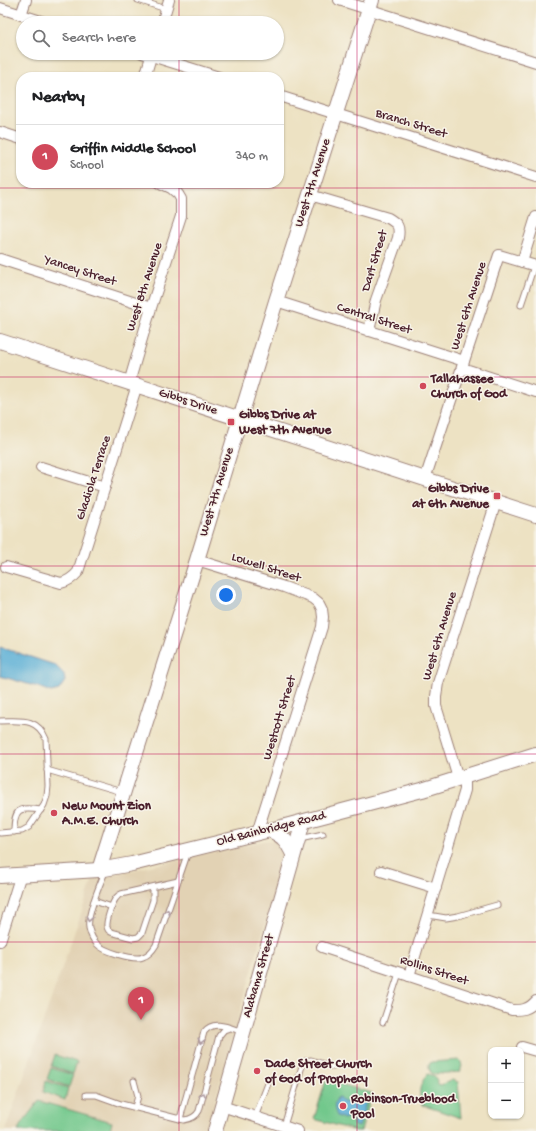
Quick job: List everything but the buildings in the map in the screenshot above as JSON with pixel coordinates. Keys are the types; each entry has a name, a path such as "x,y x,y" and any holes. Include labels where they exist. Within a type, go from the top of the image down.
{"street":[{"path":"21,15 26,0"},
{"path":"339,0 370,5 536,62"},
{"path":"164,16 167,4"},
{"name":"West 7th Avenue","path":"102,870 123,792 370,5"},
{"path":"0,8 24,16"},
{"path":"146,72 147,60"},
{"path":"167,60 204,72"},
{"name":"Branch Street","path":"284,98 536,177"},
{"path":"0,132 16,137"},
{"name":"West 8th Avenue","path":"133,384 151,308 181,216 181,199 171,188"},
{"name":"Dart Street","path":"310,195 388,218 398,226 398,238 376,300 369,331"},
{"path":"535,266 522,262 536,217"},
{"name":"West 6th Avenue","path":"425,478 499,255 522,262"},
{"name":"Yancey Street","path":"0,259 151,308"},
{"name":"Central Street","path":"276,301 369,331 536,392"},
{"name":"Gibbs Drive","path":"0,341 536,515"},
{"name":"Gladiola Terrace","path":"6,567 61,583 67,582 78,572 105,487 133,384"},
{"path":"41,467 105,487"},
{"name":"West 6th Avenue","path":"409,976 465,790 436,706 438,683 496,502"},
{"name":"Lowell Street","path":"197,560 284,587 313,598 319,603 322,609"},
{"name":"Westcott Street","path":"263,832 322,627 322,609"},
{"name":"Old Bainbridge Road","path":"0,876 102,870 132,864 303,822 422,790 536,754"},
{"name":"Alabama Street","path":"215,1131 303,822"},
{"path":"263,832 281,836 288,843 293,854"},
{"path":"381,871 436,888"},
{"path":"0,941 21,874"},
{"name":"Rollins Street","path":"322,947 512,1010 526,1009 536,1001"},
{"path":"522,1046 536,1051"},
{"path":"222,1106 298,1131"}],"lane":[{"path":"138,0 167,4"},
{"path":"521,305 535,266"},
{"path":"0,721 32,722 39,727 44,733 46,739 47,770 47,796 41,810 29,827 22,831 0,833"},
{"path":"47,770 123,792"},
{"path":"14,832 14,821 18,812 27,808 41,810"},
{"path":"297,840 324,834"},
{"path":"102,870 89,917 88,926 93,940 105,949 132,958 142,958 156,945 188,850"},
{"path":"152,887 153,900 142,934 133,938 108,930 108,921 117,896 121,894 178,881"},
{"path":"94,901 112,907"},
{"path":"428,916 446,918 497,905"},
{"path":"383,1022 399,973"},
{"path":"180,1119 204,1032 211,1025 217,1024 244,1032"},
{"path":"86,1095 96,1095 184,1120 192,1118 197,1115 199,1111 219,1036 224,1030 230,1028"},
{"path":"284,1126 302,1066 306,1061 311,1060 333,1067"},
{"path":"134,1081 138,1096 135,1107"},
{"path":"255,1117 269,1081"}],"shaded area":[{"path":"275,840 282,847 284,854 281,869 206,1131 5,1131 93,879 263,841"}],"green space":[{"path":"55,1055 77,1062 73,1074 51,1066"},
{"path":"459,1060 462,1067 460,1072 433,1074 429,1070 429,1065 431,1062"},
{"path":"51,1068 73,1075 69,1087 47,1079"},
{"path":"427,1074 434,1077 438,1084 441,1085 452,1080 458,1082 461,1118 422,1105 420,1089"},
{"name":"Robinson-Trueblood Pool","path":"326,1080 372,1093 361,1131 356,1131 314,1119"},
{"path":"46,1081 68,1088 65,1100 43,1092"},
{"path":"39,1101 112,1122 110,1131 18,1131 21,1124"}],"water":[{"path":"0,647 55,665 64,674 65,681 59,690 51,692 0,676"},
{"path":"338,1097 344,1102 348,1102 357,1097 367,1099 359,1127 353,1125 354,1121 352,1117 344,1119 337,1116 334,1106"}],"place":[{"name":"Tallahassee Church of God","path":"423,386"},
{"name":"Gibbs Drive at West 7th Avenue","path":"231,422"},
{"name":"Gibbs Drive at 6th Avenue","path":"497,496"},
{"name":"New Mount Zion A.M.E. Church","path":"54,813"},
{"name":"Griffin Middle School","path":"141,1020"},
{"name":"Dade Street Church of God of Prophecy","path":"257,1071"},
{"name":"Robinson-Trueblood Pool","path":"343,1106"}]}
